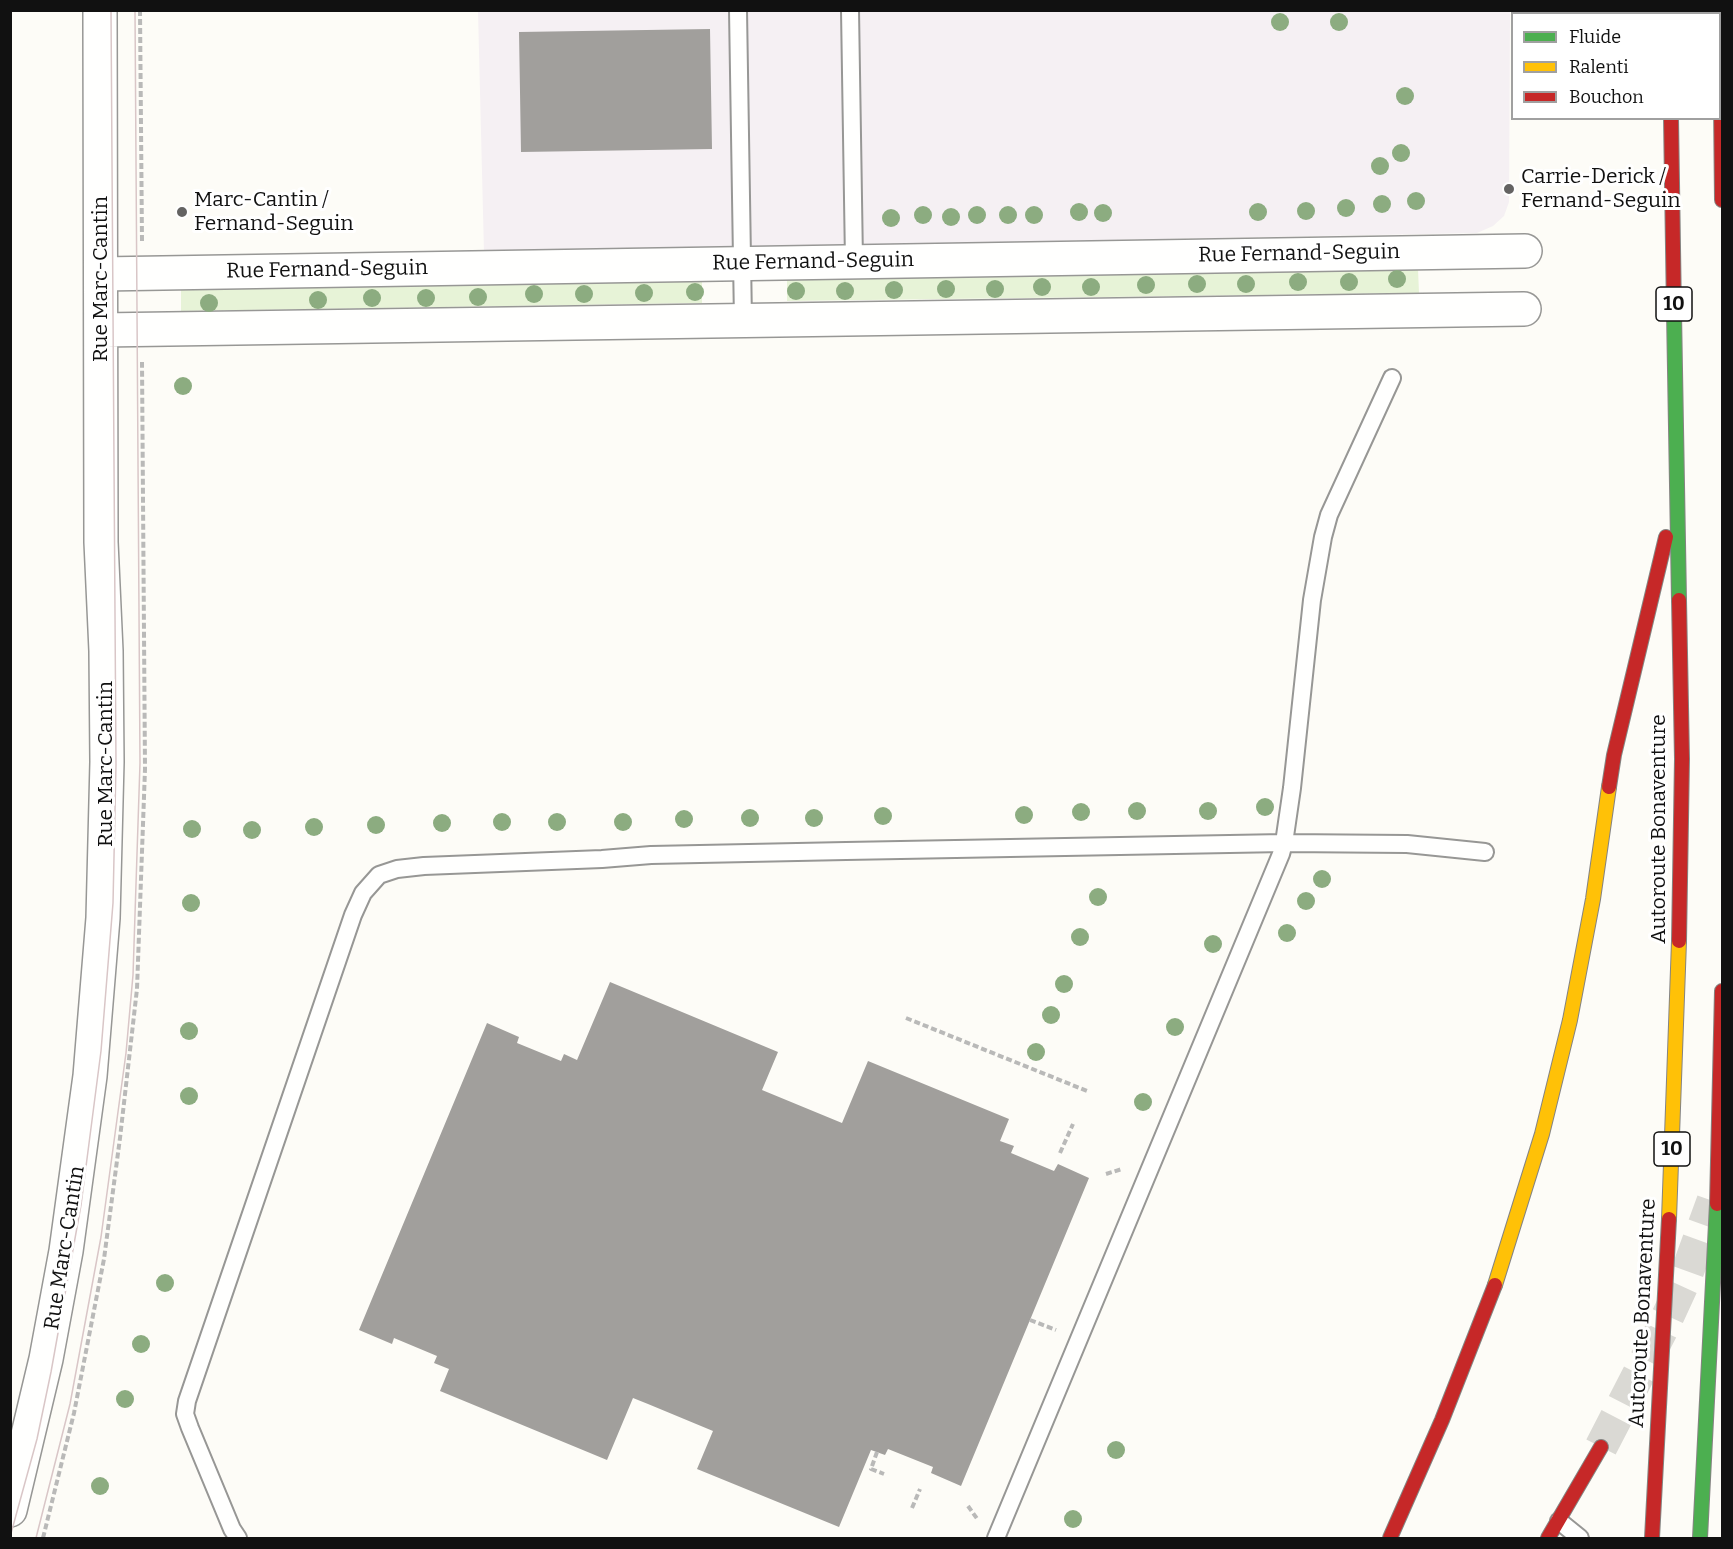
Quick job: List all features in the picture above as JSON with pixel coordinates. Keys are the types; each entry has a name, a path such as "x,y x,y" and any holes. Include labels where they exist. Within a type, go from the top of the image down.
{"highway":[{"path":"1721,105 1722,200"},
{"name":"Autoroute Bonaventure","path":"1652,1539 1668,1239 1680,928 1682,759 1671,120"},
{"path":"1390,1539 1442,1420 1480,1324 1510,1240 1542,1134 1570,1020 1593,899 1614,755 1677,489"},
{"name":"10","path":"1700,1539 1716,1224 1722,991"},
{"path":"1548,1539 1601,1447"}],"street":[{"name":"Rue Marc-Cantin","path":"10,1510 46,1359 66,1251 83,1135 99,978 107,811 106,651 101,531 100,10"},
{"name":"Rue Fernand-Seguin","path":"101,274 1525,251"},
{"path":"101,330 1524,309"}],"lane":[{"path":"738,10 743,321"},
{"path":"850,10 854,261"},
{"path":"996,1539 1284,843 1312,600 1323,537 1329,515 1392,378"},
{"path":"238,1539 190,1428 185,1414 187,1401 353,915 363,893 379,875 397,869 424,866 651,855 1284,843 1407,844 1485,852"},
{"path":"1559,1521 1580,1539"}],"path":[{"name":"Rue Marc-Cantin","path":"140,10 142,219"},
{"name":"Rue Marc-Cantin","path":"141,889 145,769 142,365"},
{"path":"906,1018 1087,1091"},
{"path":"1060,1154 1073,1125"},
{"path":"1030,1320 1046,1326"},
{"path":"43,1539 74,1413"},
{"path":"877,1452 871,1469 884,1473"},
{"path":"912,1508 920,1489"}],"shaded area":[{"path":"478,11 1510,11 1509,202 1504,216 1493,226 1477,233 484,252"}],"green space":[{"path":"1418,269 1419,293 787,301 787,278"},
{"path":"702,279 702,303 181,311 181,288"}],"building":[{"path":"710,29 712,149 521,152 519,32"},
{"path":"610,982 778,1052 762,1090 842,1123 868,1061 1009,1119 1000,1141 1014,1146 1011,1153 1054,1171 1058,1164 1089,1178 961,1486 931,1473 933,1467 888,1449 885,1455 871,1450 839,1527 697,1469 713,1431 648,1404 633,1398 607,1460 440,1391 449,1369 434,1363 437,1356 394,1338 392,1344 359,1330 487,1023 519,1037 517,1043 561,1061 564,1054 577,1060"}],"tunnel":[{"path":"1601,1447 1684,1281 1713,1201"}],"tram line":[{"path":"10,1537 37,1439 81,1205 101,1051 113,903 116,765 111,10"},
{"path":"36,1538 70,1404 101,1237 126,1053 133,975 140,763 135,10"}],"traffic: fast":[{"path":"1674,312 1679,600"},
{"path":"1700,1538 1717,1204"}],"traffic: slow":[{"path":"1495,1285 1542,1134 1570,1020 1593,899 1609,787"},
{"path":"1669,1219 1679,941"}],"traffic: jam":[{"path":"1721,105 1722,200"},
{"path":"1671,120 1674,312"},
{"path":"1609,787 1614,755 1666,537"},
{"path":"1679,600 1682,759 1679,941"},
{"path":"1717,1204 1722,991"},
{"path":"1652,1538 1669,1219"},
{"path":"1390,1538 1442,1420 1495,1285"},
{"path":"1548,1538 1601,1447"}],"place":[{"name":"Carrie-Derick / Fernand-Seguin","path":"1509,189"},
{"name":"Marc-Cantin / Fernand-Seguin","path":"182,212"}]}
